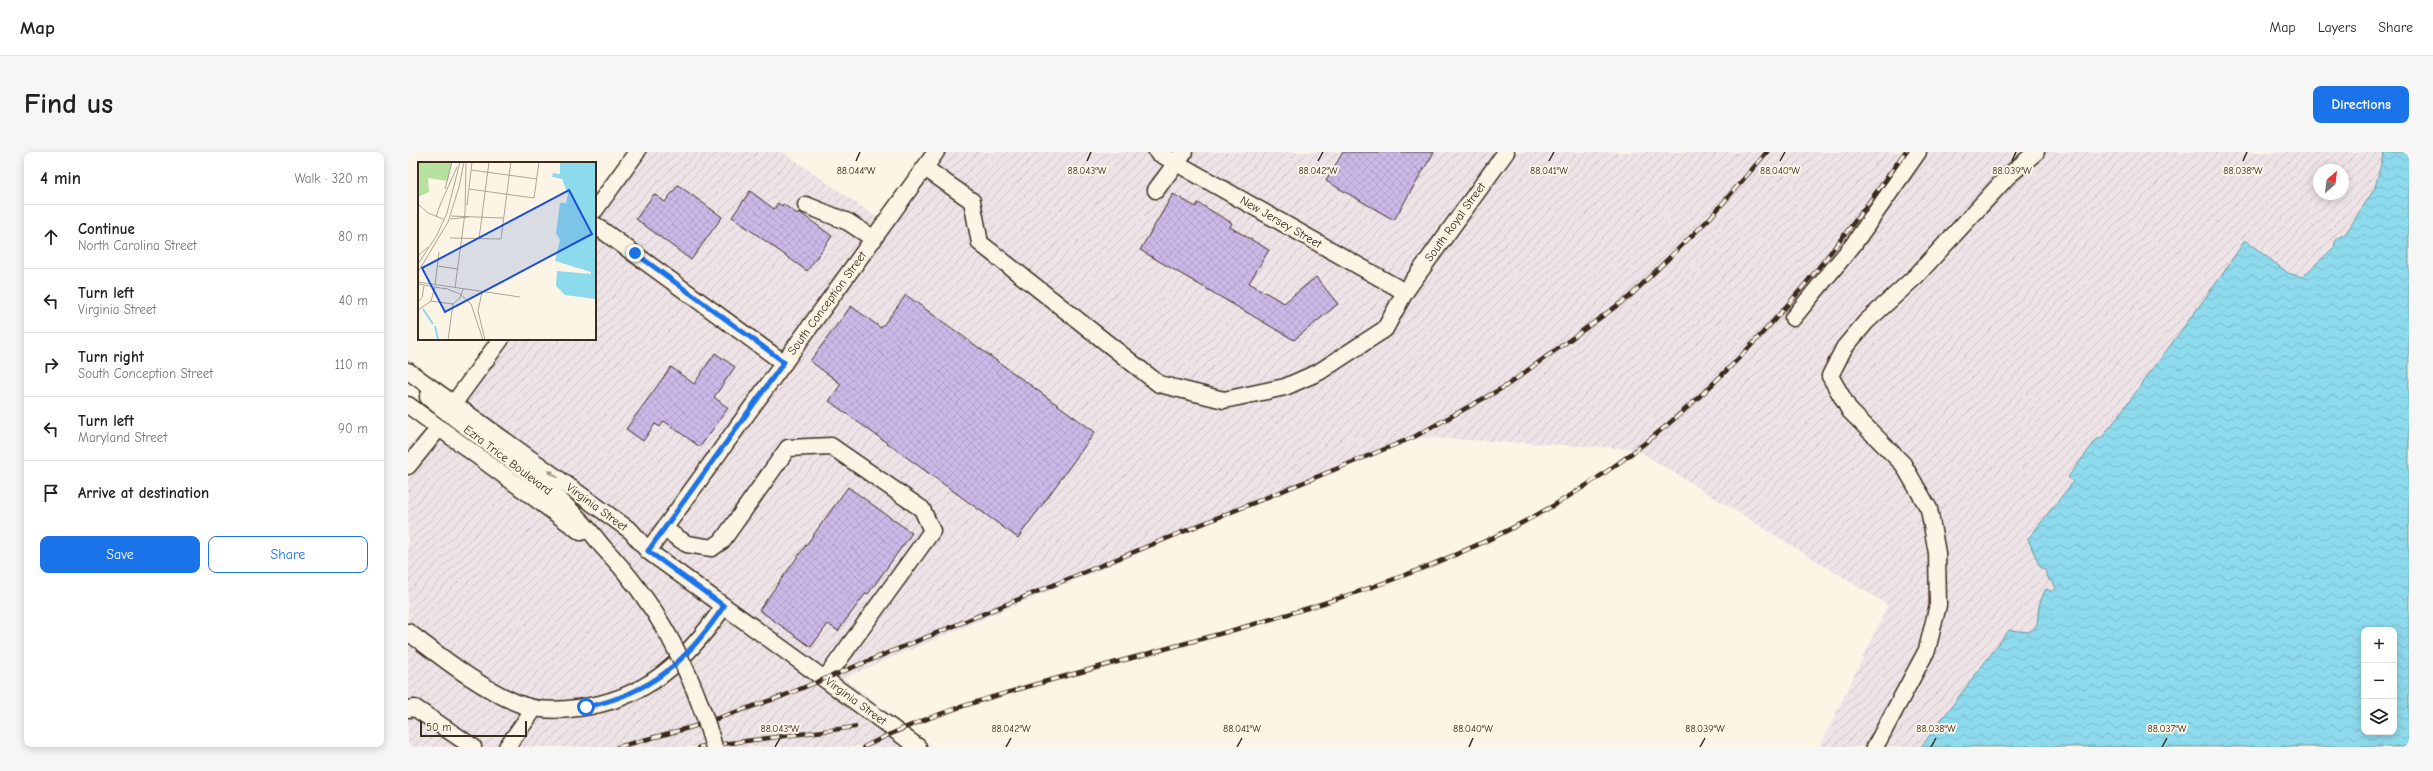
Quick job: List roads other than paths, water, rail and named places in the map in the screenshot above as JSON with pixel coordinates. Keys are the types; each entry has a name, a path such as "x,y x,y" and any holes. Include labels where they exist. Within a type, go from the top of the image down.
{"street":[{"path":"596,209 637,152"},
{"name":"South Conception Street","path":"648,551 936,152"},
{"name":"New Jersey Street","path":"1157,152 1180,157 1405,292"},
{"name":"South Royal Street","path":"925,168 972,201 980,243 1159,384 1224,400 1285,387 1319,372 1385,329 1405,292 1506,152"},
{"path":"1793,318 1852,245 1918,152"},
{"path":"1875,747 1927,650 1938,605 1937,553 1929,510 1903,464 1850,411 1830,376 1844,348 1866,322 1916,276 2006,177 2036,152"},
{"path":"1156,190 1180,157"},
{"path":"806,205 848,222 874,239"},
{"path":"596,226 784,362"},
{"path":"454,403 500,340"},
{"name":"Virginia Street","path":"408,371 631,531 648,551 825,679 914,746"},
{"name":"Ezra Trice Boulevard","path":"408,379 466,428 536,480 588,526 602,546 637,586 670,637 700,703 714,747"},
{"path":"408,395 513,471 536,480"},
{"path":"408,406 439,428 408,466"},
{"name":"Ezra Trice Boulevard","path":"439,428 602,546"},
{"path":"664,529 687,544 712,548 722,541 788,448 831,446 922,509 932,531 825,679"},
{"path":"408,632 480,685 518,704 534,709 558,710 593,706 614,701 648,686 667,673 686,655 724,606"},
{"path":"408,709 414,708 473,747"},
{"path":"507,747 534,709"}],"water":[{"path":"2384,152 2409,152 2409,747 1921,747 2009,630 2029,632 2034,629 2037,624 2039,605 2045,590 2047,589 2052,592 2056,588 2053,582 2049,580 2045,570 2040,567 2028,539 2073,482 2068,477 2097,439 2101,438 2111,426 2222,275 2245,240 2288,273 2302,277 2334,247 2336,239 2346,233 2375,188"}],"railway":[{"path":"618,747 692,727 783,696 1414,437 1506,386 1629,297 1710,218 1767,152"},
{"path":"864,747 909,726 979,701 1329,602 1425,567 1472,547 1518,525 1563,500 1606,472 1650,439 1692,403 1732,365 1769,326 1840,241 1905,152"},
{"path":"699,747 855,727"}]}
